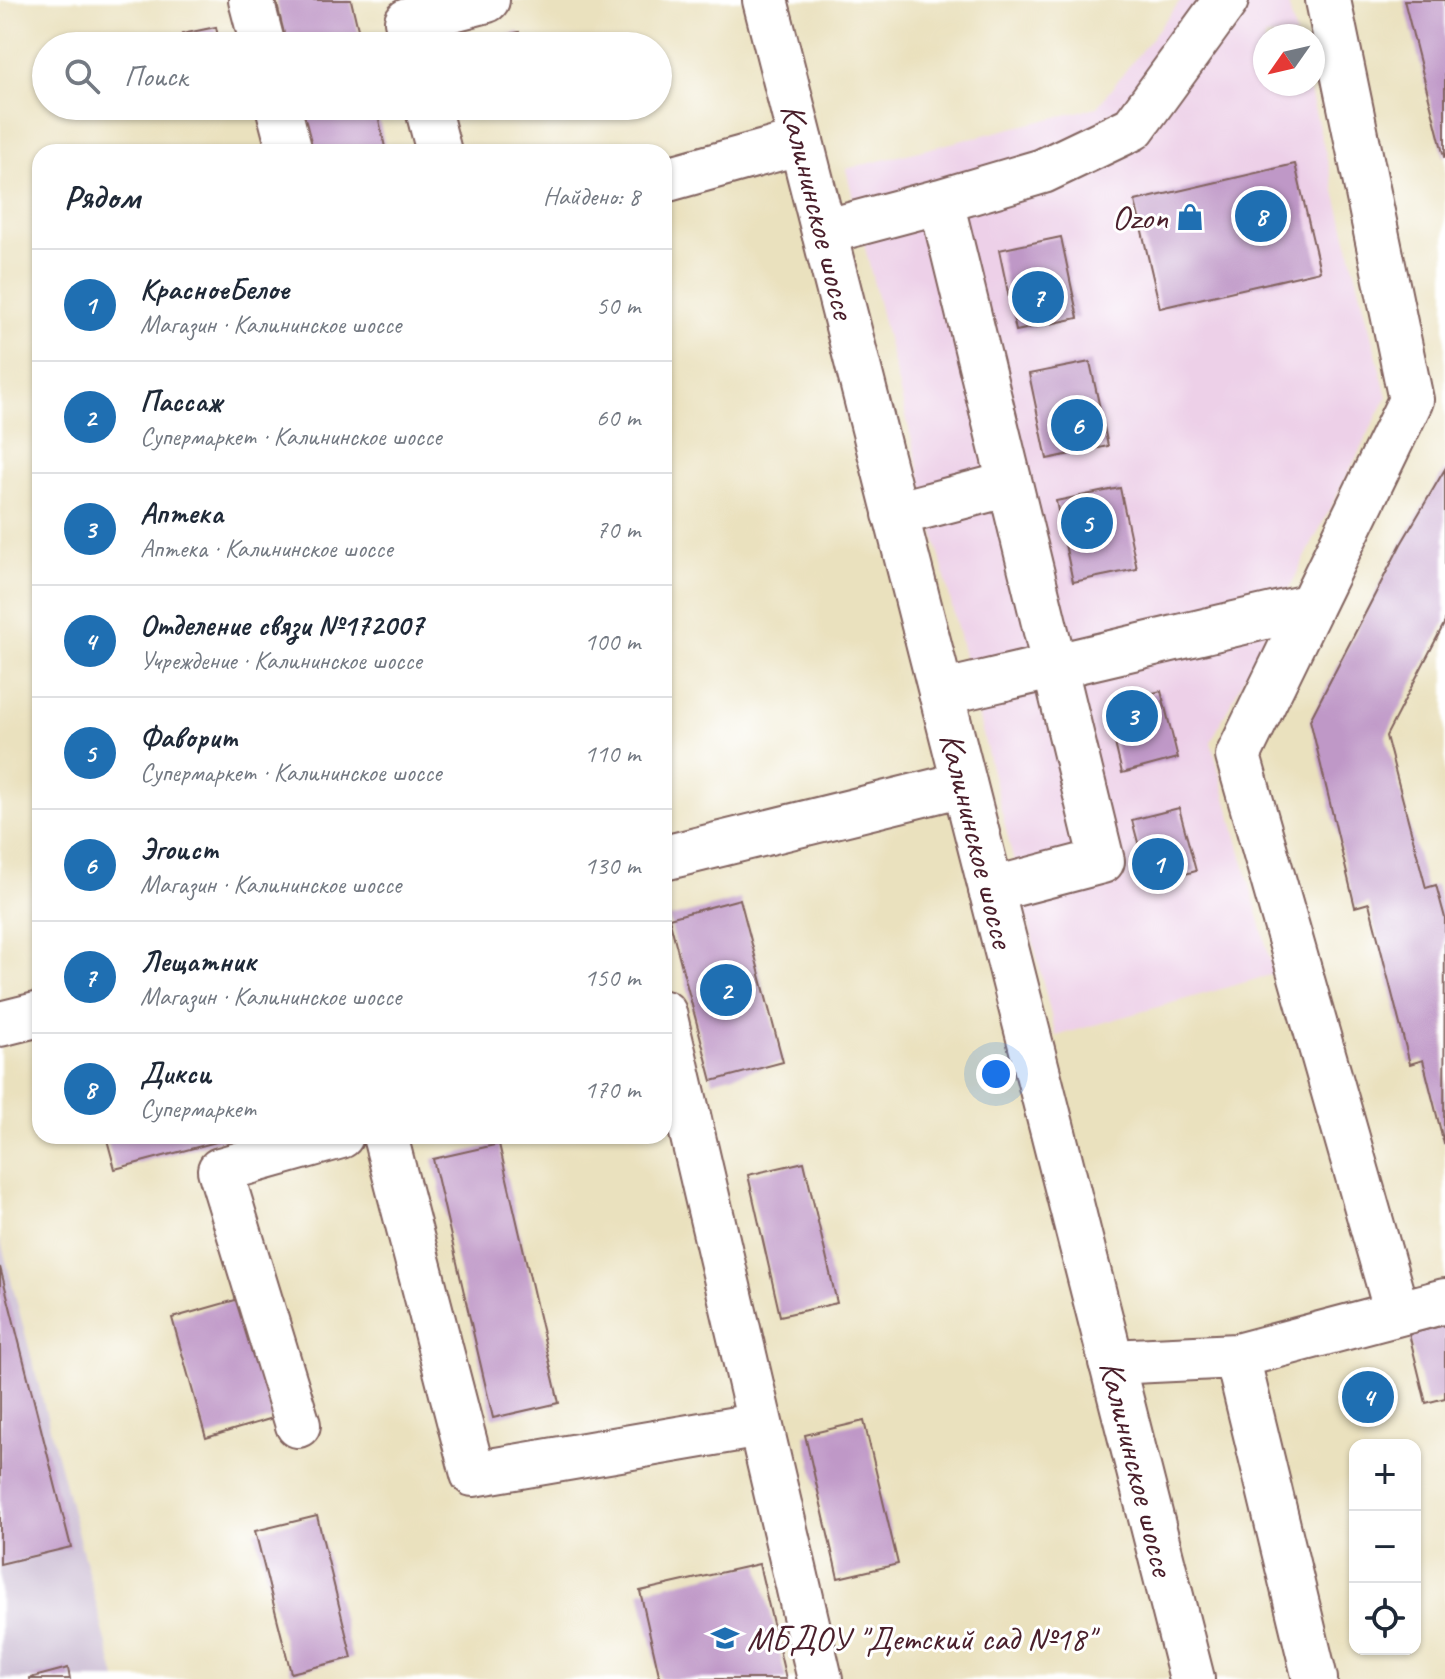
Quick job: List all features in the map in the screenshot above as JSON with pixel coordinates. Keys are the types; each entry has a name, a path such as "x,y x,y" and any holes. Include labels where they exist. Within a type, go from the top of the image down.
{"main road":[{"path":"251,0 259,32"},
{"path":"407,22 487,0"},
{"name":"Калининское шоссе","path":"765,0 1192,1679"},
{"path":"824,232 1043,171 1133,128 1226,0"},
{"path":"1328,0 1411,400 1238,756 1397,1313"},
{"path":"282,120 288,144"},
{"path":"431,120 437,144"},
{"path":"672,178 801,142"},
{"path":"941,201 1102,861 991,890"},
{"path":"895,514 1010,484"},
{"path":"941,693 1311,606"},
{"path":"672,856 964,784"},
{"path":"0,1024 32,1016"},
{"path":"672,1059 820,1679"},
{"path":"298,1425 220,1170 313,1144"},
{"path":"387,1144 473,1474 760,1425"},
{"path":"1111,1362 1237,1356 1445,1301"},
{"path":"1237,1356 1315,1679"}],"shaded area":[{"path":"1181,0 1287,0 1293,24 1253,24 1253,96 1311,96 1387,397 1211,742 1274,974 1056,1036 846,169 1097,107"},
{"path":"0,1238 116,1679 0,1679"}],"building":[{"path":"276,0 351,0 359,32 284,32"},
{"path":"1404,0 1445,0 1445,157 1444,157"},
{"path":"216,27 217,32 192,32"},
{"path":"304,120 379,120 384,144 310,144"},
{"path":"1295,164 1320,271 1160,308 1135,201"},
{"path":"1061,237 1078,318 1016,331 999,250"},
{"path":"1090,362 1108,446 1047,459 1029,374"},
{"path":"1445,469 1445,622 1386,736 1426,888 1436,885 1445,918 1444,1144 1423,1060 1410,1064 1369,903 1355,907 1310,720 1401,544"},
{"path":"1120,488 1137,569 1073,582 1056,501"},
{"path":"1161,691 1178,758 1122,773 1106,705"},
{"path":"1179,808 1196,871 1149,884 1132,820"},
{"path":"740,899 783,1062 712,1081 672,929 672,917"},
{"path":"108,1144 209,1144 115,1169"},
{"path":"499,1144 559,1403 493,1418 433,1159"},
{"path":"804,1162 837,1303 780,1316 748,1175"},
{"path":"0,1267 71,1547 0,1564"},
{"path":"239,1299 273,1418 206,1438 172,1318"},
{"path":"1445,1325 1445,1398 1426,1403 1409,1334"},
{"path":"864,1421 898,1564 838,1578 805,1435"},
{"path":"317,1516 352,1658 291,1673 255,1531"},
{"path":"759,1564 786,1679 660,1679 640,1591"},
{"path":"68,1668 70,1679 30,1679 30,1678"}],"place":[{"name":"Дикси","path":"1261,216"},
{"name":"Ozon","path":"1190,217"},
{"name":"Лещатник","path":"1038,297"},
{"name":"Эгоист","path":"1077,425"},
{"name":"Фаворит","path":"1087,523"},
{"name":"Аптека","path":"1132,716"},
{"name":"КрасноеБелое","path":"1158,864"},
{"name":"Пассаж","path":"726,990"},
{"name":"Отделение связи №172007","path":"1368,1397"},
{"name":"МБДОУ \"Детский сад №18\"","path":"725,1638"}]}
